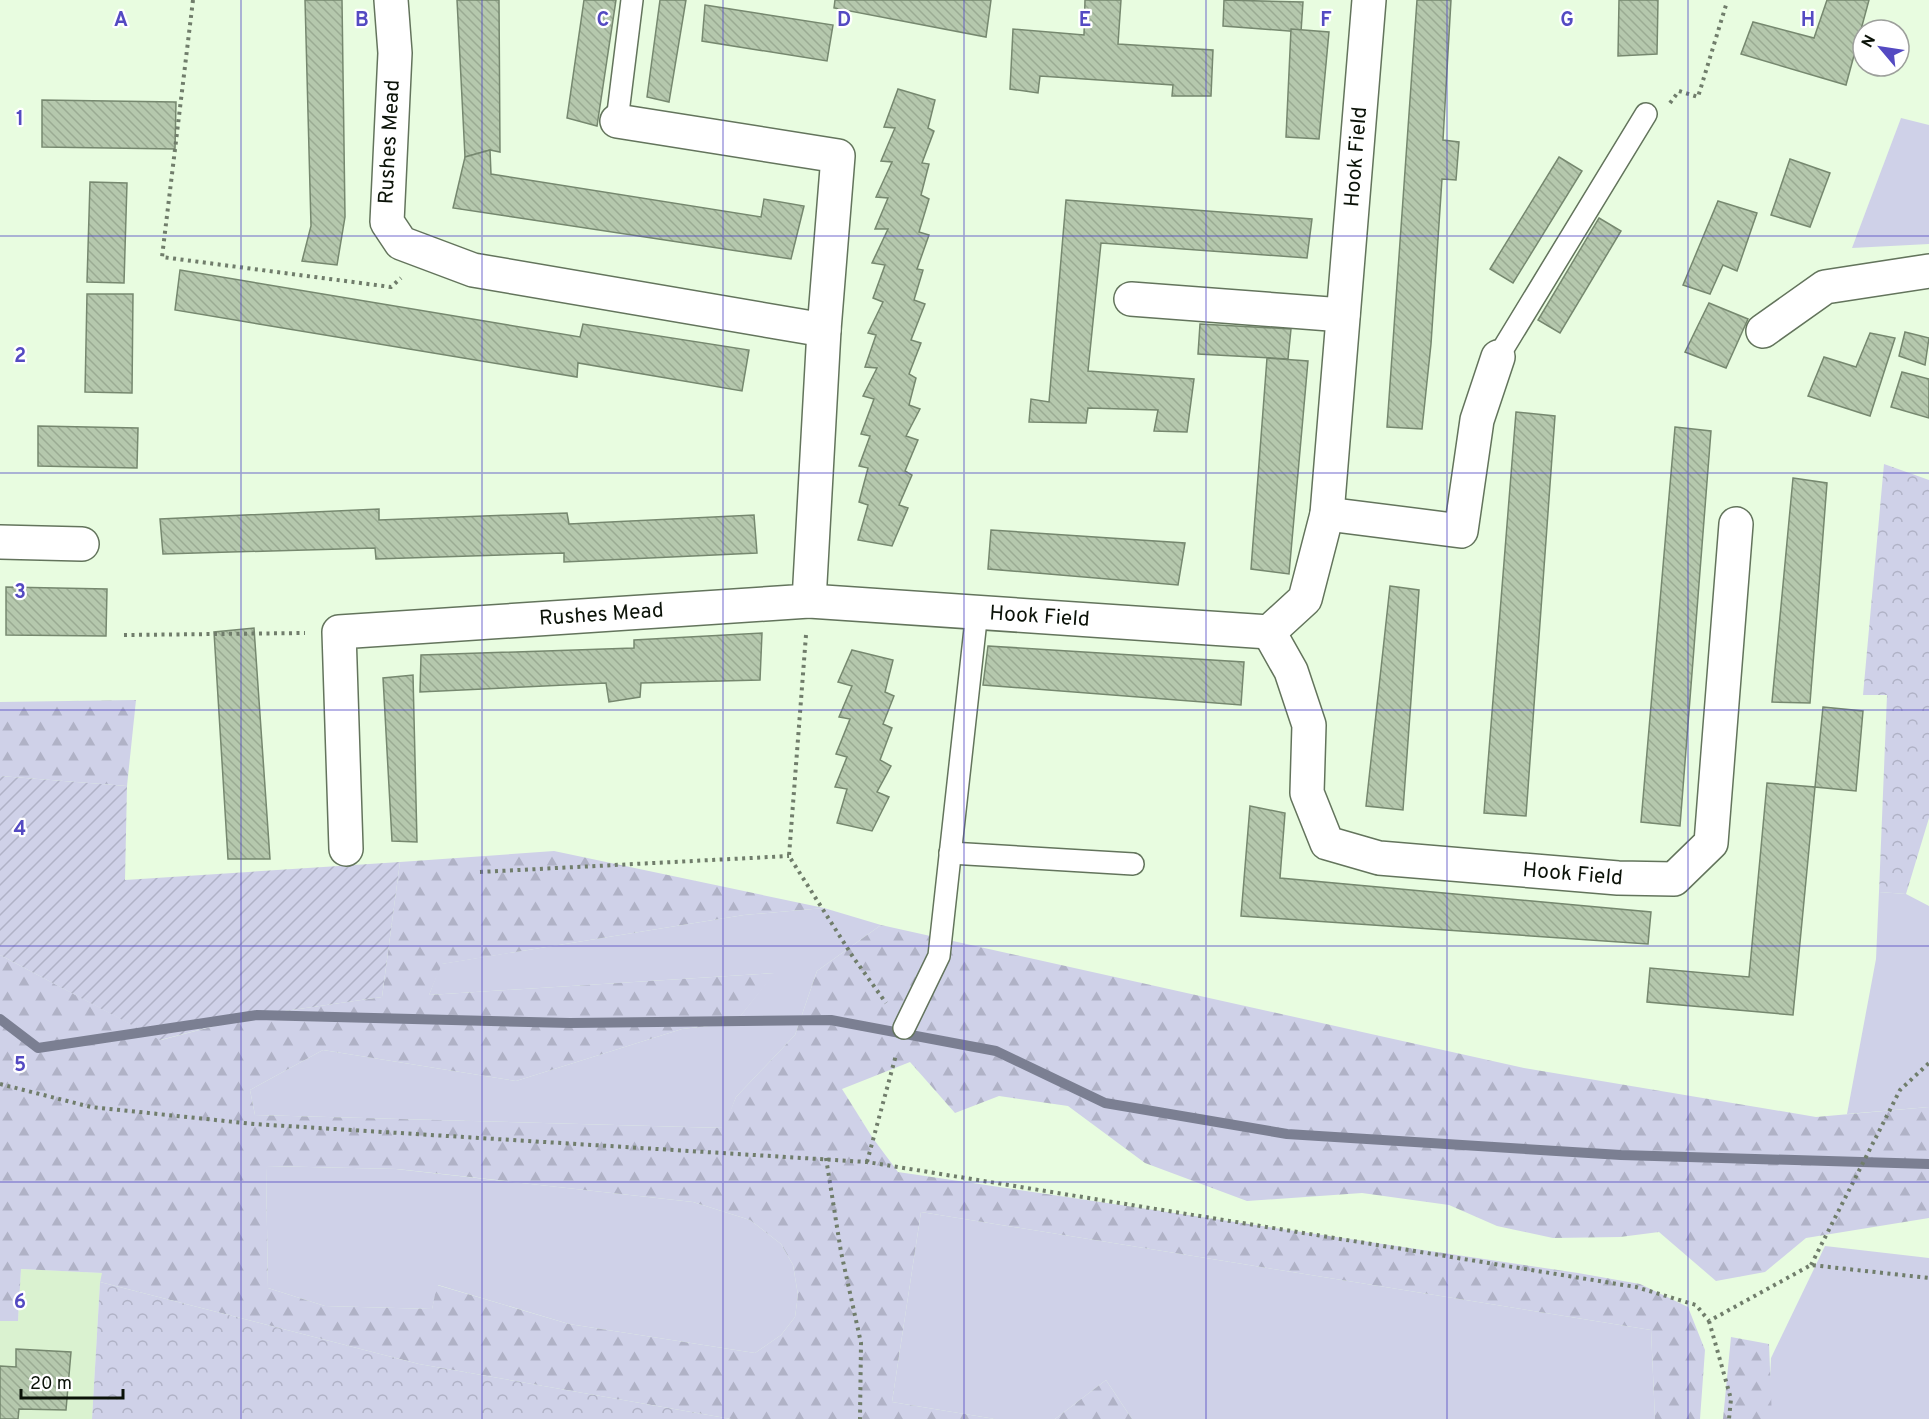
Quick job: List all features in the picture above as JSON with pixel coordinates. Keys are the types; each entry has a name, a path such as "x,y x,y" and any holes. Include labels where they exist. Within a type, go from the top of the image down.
{"street":[{"name":"Rushes Mead","path":"391,0 394,53 387,222 401,243 473,270 824,330"},
{"name":"Hook Field","path":"809,601 1269,632 1305,599 1328,514 1369,0"},
{"path":"617,120 838,156 824,330 809,601"},
{"path":"1763,331 1825,287 1929,271"},
{"path":"1131,299 1343,315"},
{"path":"1328,514 1461,531 1478,420 1498,357"},
{"name":"Hook Field","path":"1269,632 1291,671 1310,725 1307,793 1327,843 1378,858 1618,878 1674,879 1711,843 1736,524"},
{"path":"0,543 82,544"},
{"name":"Rushes Mead","path":"339,632 809,601"},
{"path":"339,632 346,849"}],"lane":[{"path":"617,120 632,0"},
{"path":"1498,357 1646,114"},
{"path":"904,1028 939,956 977,611"},
{"path":"950,853 1133,864"}],"path":[{"path":"193,0 162,257 391,287 428,253"},
{"path":"1646,114 1661,116 1679,91 1698,97 1725,4"},
{"path":"809,601 789,856 853,957 904,1028 867,1161"},
{"path":"124,635 339,632"},
{"path":"480,872 789,856"},
{"path":"1709,1321 1811,1265 1900,1090 1929,1063"},
{"path":"0,1084 91,1107 255,1124 867,1161 1636,1287 1696,1305 1709,1321 1731,1399 1729,1419"},
{"path":"826,1158 841,1252 861,1343 861,1419"},
{"path":"1811,1265 1929,1278"}],"shaded area":[{"path":"21,1269 103,1273 100,1282 92,1419 0,1419 0,1321 18,1321"}],"green space":[{"path":"1901,118 1929,125 1929,244 1852,248"},
{"path":"1884,464 1929,480 1929,818 1906,894 1879,892 1887,695 1863,695"},
{"path":"136,700 127,786 0,776 0,702"},
{"path":"0,776 127,786 125,880 400,862 382,997 257,1015 160,1040 0,955"},
{"path":"554,851 824,908 744,915 442,964 429,995 775,973 735,1023 682,1029 516,1081 323,1050 250,1090 255,1115 723,1128 736,1097 795,1035 817,971 881,925 1524,1068 1816,1117 1929,1107 1929,1218 1806,1238 1765,1272 1716,1281 1659,1232 1620,1237 1553,1238 1497,1226 1449,1205 1362,1193 1247,1201 1145,1163 1068,1106 999,1096 955,1113 910,1062 842,1089 872,1137 898,1172 1640,1284 1688,1307 1705,1350 1700,1419 1655,1419 1651,1330 921,1212 892,1402 995,1419 731,1419 419,1364 100,1282 102,1273 21,1269 18,1321 0,1321 0,955 161,1040 257,1015 382,997 400,862","holes":["266,1166 397,1169 693,1202 750,1220 781,1244 793,1265 798,1295 795,1317 781,1335 755,1353 569,1324 437,1285 432,1309 325,1306 268,1288"]},
{"path":"1879,892 1906,894 1929,906 1929,1107 1847,1114 1876,959"},
{"path":"824,908 881,925 817,971 795,1035 736,1097 724,1128 255,1115 250,1090 323,1050 516,1081 682,1029 735,1023 774,973 429,995 441,964 744,915"},
{"path":"266,1166 396,1169 693,1202 750,1220 781,1244 793,1265 798,1295 795,1317 781,1335 755,1353 569,1324 438,1285 432,1309 325,1306 268,1288"},
{"path":"921,1212 1651,1330 1655,1419 1132,1419 1106,1380 1055,1419 995,1419 892,1402"},
{"path":"1825,1246 1929,1258 1929,1419 1768,1419 1771,1358"},
{"path":"100,1282 419,1364 731,1419 92,1419"},
{"path":"1731,1337 1769,1344 1772,1419 1723,1419"},
{"path":"1106,1380 1132,1419 1055,1419"}],"building":[{"path":"305,0 342,0 345,217 337,265 302,261 311,226"},
{"path":"457,0 499,0 500,152 490,150 465,157"},
{"path":"584,0 616,0 597,126 567,118"},
{"path":"660,0 686,0 669,102 647,97"},
{"path":"835,0 991,0 986,37 834,8"},
{"path":"1085,0 1121,0 1118,44 1213,50 1211,96 1172,96 1173,85 1040,76 1038,93 1010,89 1013,29 1084,35"},
{"path":"1224,0 1303,2 1301,32 1223,26"},
{"path":"1417,0 1451,0 1443,140 1459,142 1456,180 1442,179 1431,344 1422,429 1387,427"},
{"path":"1619,0 1658,0 1657,54 1618,56"},
{"path":"1827,0 1869,0 1864,18 1851,18 1851,67 1846,85 1741,54 1753,22 1814,38"},
{"path":"705,5 833,25 827,61 702,41"},
{"path":"1291,29 1329,32 1319,139 1286,137"},
{"path":"898,89 935,100 928,128 934,131 922,163 929,164 921,195 929,199 919,232 929,235 917,269 923,270 914,300 925,304 911,340 921,343 909,374 916,378 909,405 920,409 906,436 918,440 905,471 912,475 899,505 908,508 892,546 858,540 868,505 859,502 868,468 859,466 870,436 861,434 874,399 863,396 877,368 865,367 876,335 868,333 883,302 873,298 885,265 872,263 888,229 875,229 888,198 876,197 892,162 881,161 895,128 884,127"},
{"path":"42,100 176,102 175,149 42,147"},
{"path":"490,150 491,174 761,217 764,199 804,206 791,259 453,208 465,157"},
{"path":"1559,157 1582,171 1513,283 1490,269"},
{"path":"1790,159 1830,173 1810,227 1771,215"},
{"path":"90,182 127,183 124,283 87,282"},
{"path":"1066,200 1312,219 1307,258 1101,243 1088,371 1194,379 1187,432 1154,431 1158,410 1088,408 1086,423 1029,422 1031,399 1049,402"},
{"path":"1718,201 1757,213 1737,271 1723,265 1710,294 1683,285"},
{"path":"1599,218 1621,231 1560,333 1538,320"},
{"path":"180,270 580,337 583,324 749,350 742,391 578,363 577,377 175,310"},
{"path":"87,294 133,294 132,393 85,392"},
{"path":"1709,303 1748,319 1726,368 1685,352"},
{"path":"1200,324 1291,329 1288,359 1198,354"},
{"path":"1905,332 1929,338 1925,365 1899,356"},
{"path":"1870,333 1895,338 1870,416 1808,396 1824,357 1856,367"},
{"path":"1267,358 1308,361 1289,574 1251,569"},
{"path":"1902,372 1929,379 1929,418 1891,407"},
{"path":"1516,412 1555,416 1526,816 1484,813"},
{"path":"38,426 138,428 137,468 38,466"},
{"path":"1675,427 1711,431 1680,826 1641,822"},
{"path":"1793,478 1827,483 1810,703 1772,702"},
{"path":"379,509 379,520 567,513 569,524 754,515 757,553 564,562 564,553 376,559 375,548 163,554 160,519"},
{"path":"991,530 1185,543 1178,585 988,569"},
{"path":"1390,586 1419,590 1403,810 1366,806"},
{"path":"6,587 107,589 106,636 6,635"},
{"path":"254,628 270,859 228,859 214,632"},
{"path":"762,633 760,680 641,683 640,697 609,702 606,683 420,692 421,655 634,648 634,640"},
{"path":"988,646 1244,662 1241,705 983,685"},
{"path":"852,650 893,660 885,692 894,696 883,724 892,728 880,760 891,766 877,792 889,797 872,831 837,823 847,789 835,787 847,757 836,754 850,719 839,717 852,686 838,682"},
{"path":"413,675 417,842 392,841 383,678"},
{"path":"1823,707 1863,711 1856,791 1815,787"},
{"path":"1767,783 1815,787 1793,1015 1647,1002 1650,968 1749,977"},
{"path":"1250,806 1285,813 1280,878 1651,912 1648,944 1241,916"},
{"path":"16,1349 71,1352 66,1410 19,1409 18,1419 0,1419 0,1366 16,1367"}],"waterway":[{"path":"0,1019 38,1048 257,1015 570,1023 831,1020 996,1051 1105,1103 1287,1134 1621,1155 1929,1164"}]}
